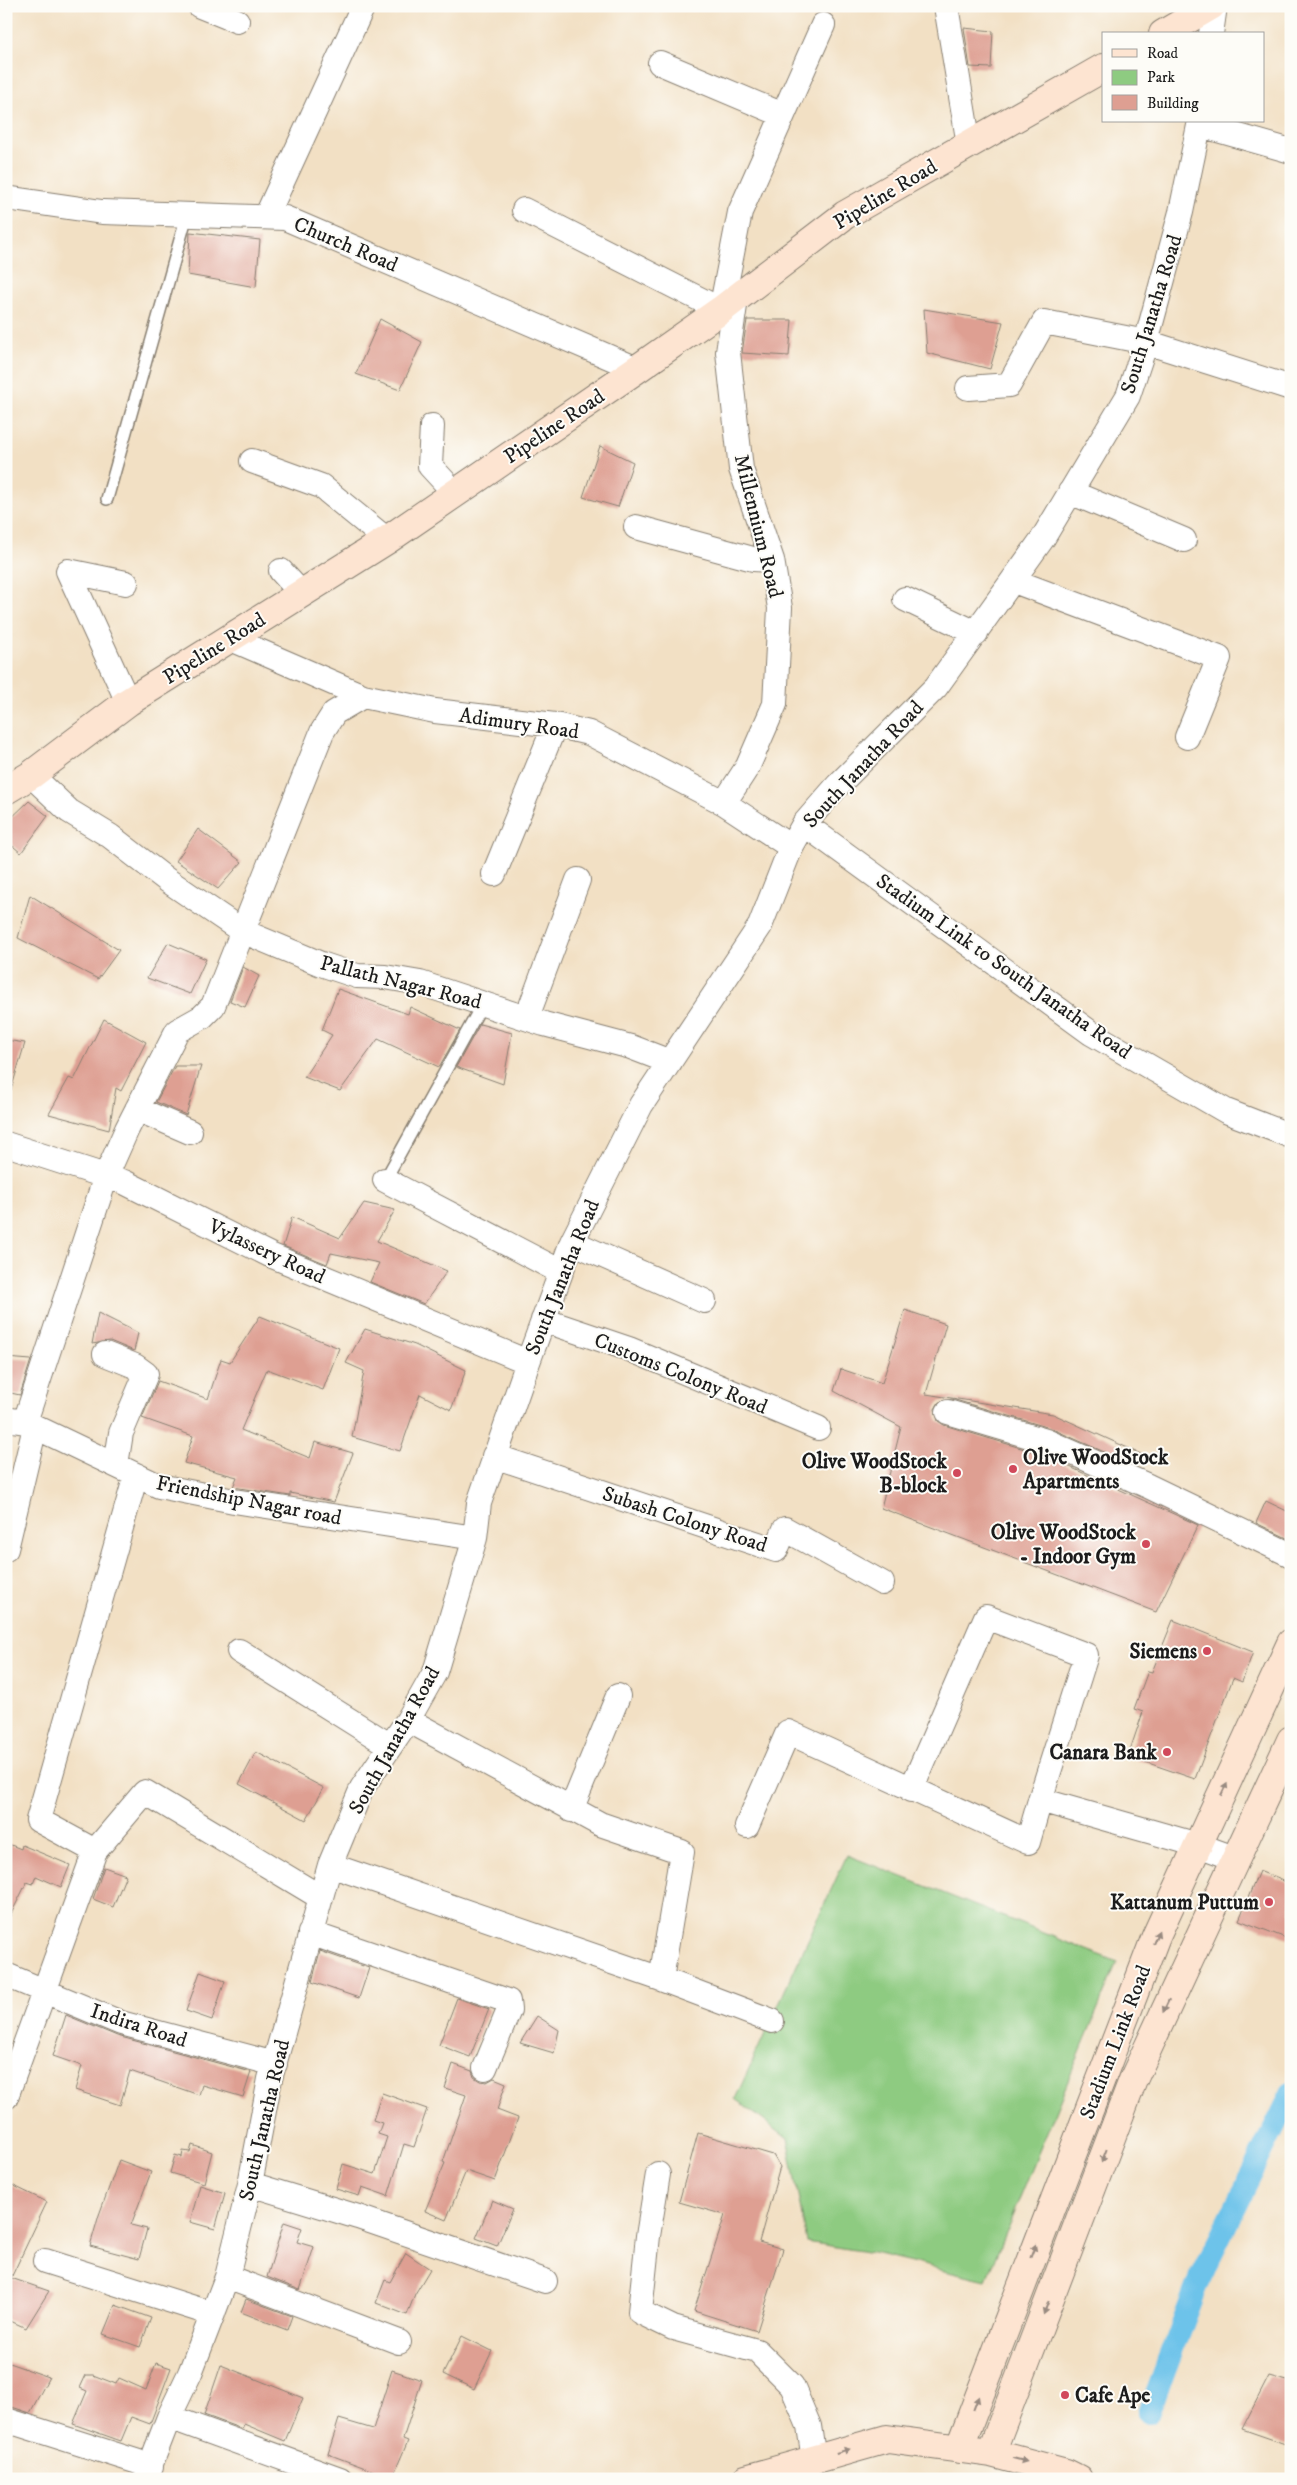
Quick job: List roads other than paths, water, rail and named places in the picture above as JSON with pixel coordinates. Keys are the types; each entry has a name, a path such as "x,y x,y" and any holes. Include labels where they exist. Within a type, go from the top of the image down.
{"street":[{"path":"200,6 237,21"},
{"path":"266,217 363,6"},
{"path":"946,6 969,145"},
{"path":"1166,32 1211,6"},
{"path":"1211,32 1215,6"},
{"name":"Millennium Road","path":"724,803 748,766 775,704 780,608 772,560 741,469 728,352 728,304 740,212 823,25"},
{"path":"660,63 783,115"},
{"name":"Pipeline Road","path":"6,790 31,774 128,702 387,540 637,369 728,304 845,216 1102,69"},
{"path":"1200,123 1291,151"},
{"name":"South Janatha Road","path":"148,2472 214,2314 227,2277 250,2184 275,2064 330,1865 362,1788 389,1745 408,1720 435,1672 475,1538 480,1503 494,1456 572,1242 642,1105 760,926 791,847 804,824 838,785 936,687 1014,581 1043,538 1128,396 1146,342 1181,212 1200,123"},
{"name":"Church Road","path":"6,198 102,212 286,218 637,369"},
{"path":"524,210 728,304"},
{"path":"968,388 1008,385 1044,322 1146,342 1291,388"},
{"path":"432,426 430,466 455,493"},
{"path":"252,461 321,486 387,540"},
{"path":"1070,492 1184,540"},
{"path":"636,527 753,559 772,560"},
{"path":"126,583 68,571 128,702"},
{"path":"280,571 301,594"},
{"path":"1014,581 1219,658 1187,737"},
{"path":"905,599 976,633"},
{"name":"Adimury Road","path":"229,638 363,696 435,711 556,725 589,733 724,803 791,847"},
{"path":"6,1549 22,1423 106,1176 136,1109 177,1031 202,1017 213,1006 322,732 334,713 363,696"},
{"path":"494,874 556,725"},
{"name":"Pallath Nagar Road","path":"31,774 69,811 110,836 167,880 242,930 321,964 357,976 385,977 420,983 631,1047 670,1062"},
{"name":"Stadium Link to South Janatha Road","path":"804,824 1091,1033 1226,1111 1291,1136"},
{"path":"527,1017 578,880"},
{"path":"136,1109 190,1132"},
{"name":"Vylassery Road","path":"6,1144 124,1182 270,1255 528,1362"},
{"path":"385,1180 561,1272"},
{"path":"572,1242 704,1301"},
{"name":"Customs Colony Road","path":"543,1320 629,1349 818,1428"},
{"path":"95,1851 38,1820 126,1470 121,1432 146,1374 135,1366 106,1354"},
{"path":"948,1412 1046,1441 1148,1486 1291,1555"},
{"name":"Friendship Nagar road","path":"22,1423 159,1486 234,1501 475,1538"},
{"name":"Subash Colony Road","path":"494,1456 776,1550 785,1528 882,1583"},
{"path":"747,1826 788,1732 911,1790 1028,1842 1086,1655 986,1617 911,1790"},
{"name":"Stadium Link Road","path":"958,2449 1156,1936 1291,1643"},
{"path":"239,1651 389,1745"},
{"path":"571,1810 618,1696"},
{"path":"408,1720 571,1810 600,1824 682,1852 661,1979"},
{"name":"Stadium Link Road","path":"991,2453 1133,2080 1234,1858 1291,1740"},
{"path":"6,2097 95,1851 145,1792 320,1896"},
{"path":"1040,1800 1198,1845 1234,1858"},
{"path":"330,1865 661,1979 772,2021"},
{"path":"310,1933 508,2001 509,2010 485,2068"},
{"name":"Indira Road","path":"6,1975 122,2023 275,2064"},
{"path":"658,2174 648,2236 640,2312 673,2328 757,2351 792,2386 809,2426 814,2460"},
{"path":"250,2184 358,2217 545,2281"},
{"path":"46,2261 214,2314"},
{"path":"227,2277 399,2342"},
{"path":"169,2418 340,2479"},
{"path":"6,2420 148,2472"},
{"path":"746,2479 887,2439 991,2453 1066,2473 1078,2479"}],"lane":[{"path":"107,499 187,215"},
{"path":"385,1180 483,1003"}],"waterway":[{"path":"1149,2413 1196,2287 1291,2093"}],"place":[{"name":"Olive WoodStock Apartments","path":"1013,1469"},
{"name":"Olive WoodStock B-block","path":"957,1473"},
{"name":"Olive WoodStock - Indoor Gym","path":"1146,1544"},
{"name":"Siemens","path":"1207,1651"},
{"name":"Canara Bank","path":"1167,1752"},
{"name":"Kattanum Puttum","path":"1269,1902"},
{"name":"Cafe Ape","path":"1065,2395"}]}
